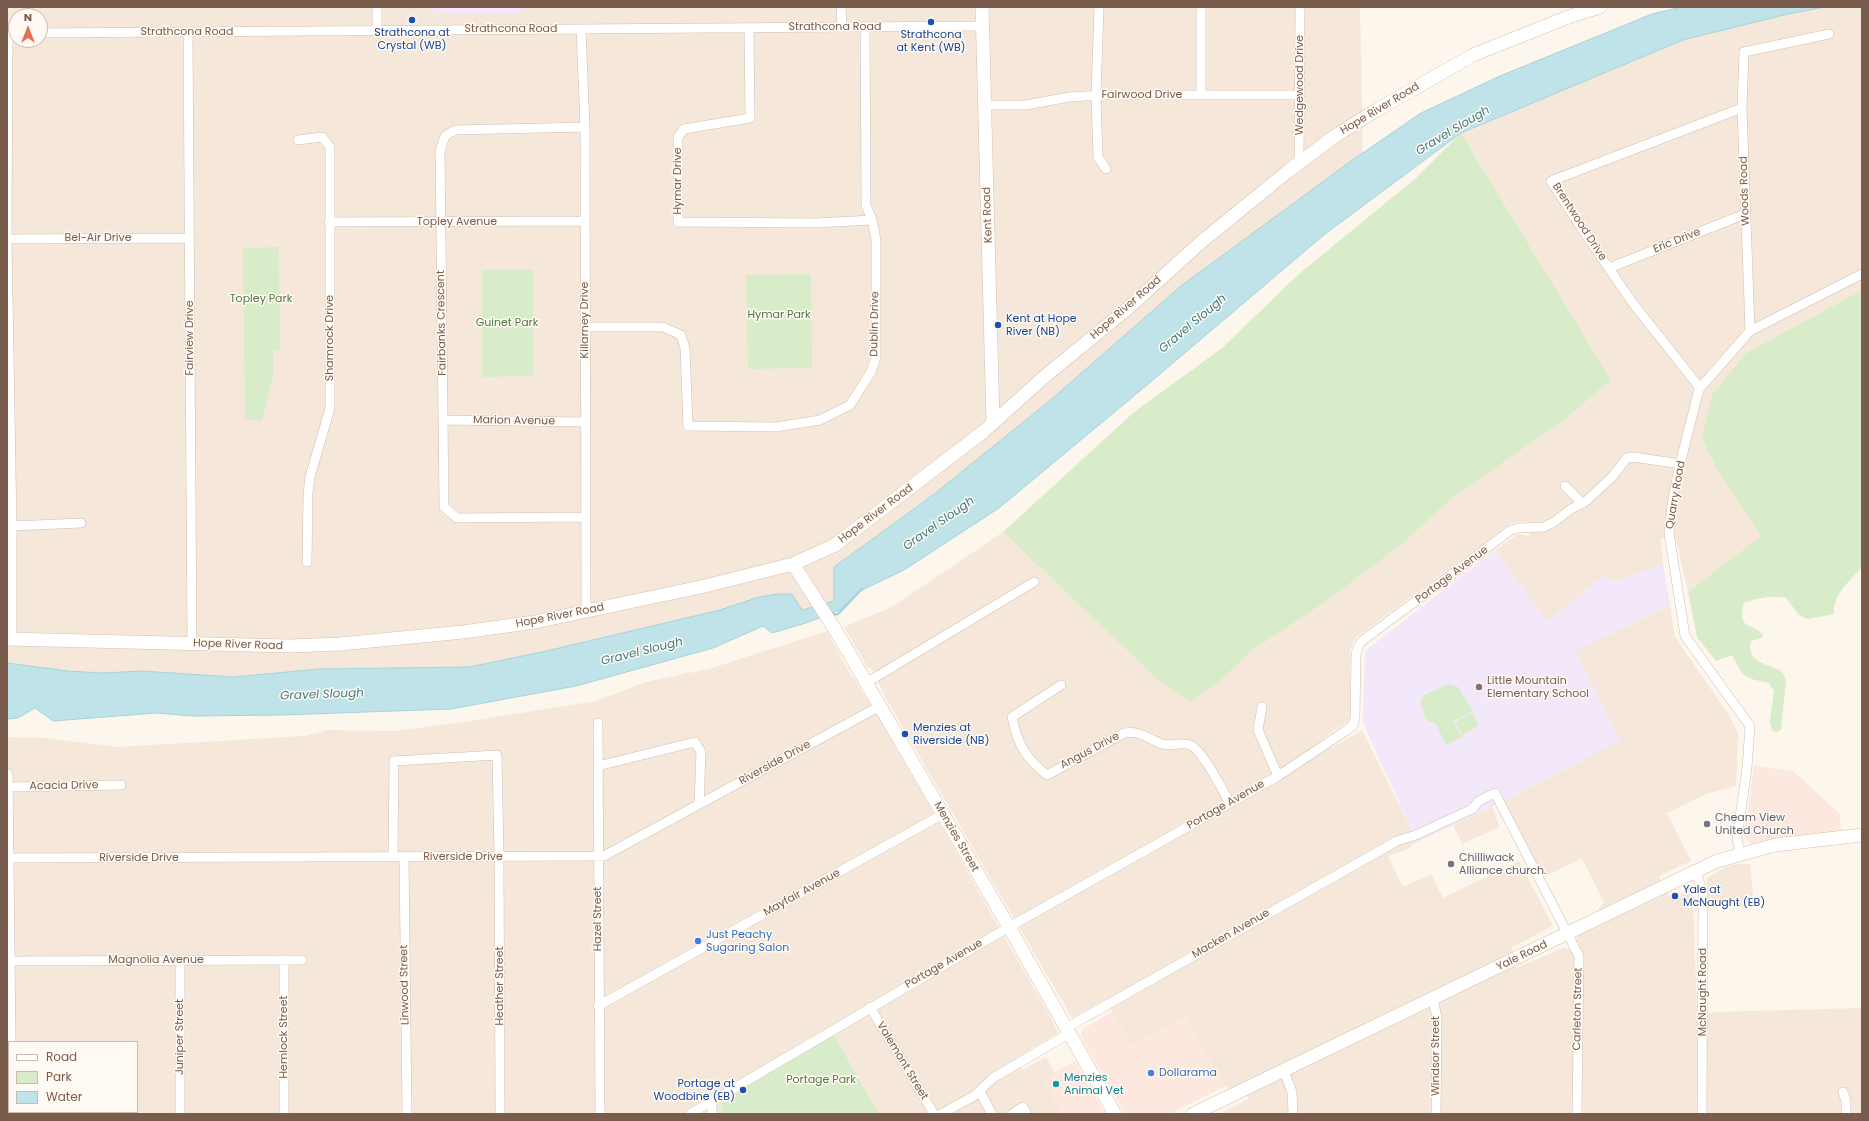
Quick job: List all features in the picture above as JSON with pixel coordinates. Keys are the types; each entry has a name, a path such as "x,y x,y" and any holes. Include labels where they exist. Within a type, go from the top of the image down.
{"street":[{"path":"377,7 377,30"},
{"path":"842,7 842,27"},
{"name":"Kent Road","path":"982,7 994,423"},
{"path":"1099,7 1096,96 1098,158 1106,169"},
{"path":"1201,7 1201,95"},
{"name":"Wedgewood Drive","path":"1299,163 1300,7"},
{"name":"Hope River Road","path":"9,639 290,646 340,644 463,632 534,622 705,586 793,564 835,545 994,423 1044,377 1127,309 1200,243 1299,163 1335,136 1375,111 1473,55 1571,16 1600,7"},
{"name":"Strathcona Road","path":"48,32 188,33 377,30 982,26"},
{"name":"Dublin Drive","path":"585,327 663,327 681,335 685,348 688,426 776,427 820,420 850,405 872,372 876,357 876,240 872,220 866,205 865,27"},
{"name":"Hymar Drive","path":"749,28 750,118 684,129 678,137 678,222 816,223 872,220"},
{"name":"Killarney Drive","path":"581,29 585,128 586,611"},
{"name":"Fairview Drive","path":"188,33 192,643"},
{"name":"Woods Road","path":"1750,331 1742,108 1744,52 1829,34"},
{"path":"8,43 7,239 12,526 9,639"},
{"name":"Fairwood Drive","path":"984,105 1026,105 1069,97 1096,96 1300,95"},
{"name":"Brentwood Drive","path":"1700,388 1632,302 1551,181 1742,108"},
{"name":"Fairbanks Crescent","path":"585,128 455,130 445,136 440,151 440,222 444,507 457,518 586,517"},
{"name":"Shamrock Drive","path":"298,140 322,137 330,147 330,408 310,477 308,493 307,562"},
{"name":"Eric Drive","path":"1609,268 1745,214"},
{"name":"Topley Avenue","path":"330,222 585,221"},
{"name":"Bel-Air Drive","path":"7,239 189,238"},
{"name":"Quarry Road","path":"1740,854 1737,838 1747,768 1750,726 1685,636 1669,534 1670,518 1681,464 1700,388 1750,331 1862,274"},
{"name":"Marion Avenue","path":"443,420 586,422"},
{"name":"Portage Avenue","path":"690,1114 870,1007 1009,927 1278,776 1353,725 1356,714 1356,654 1362,641 1511,530 1549,525 1582,503 1612,477 1627,458 1633,457 1681,464"},
{"path":"1565,486 1582,503"},
{"path":"12,526 81,523"},
{"name":"Menzies Street","path":"793,564 836,631 880,706 1009,927 1115,1114"},
{"path":"866,683 1034,582"},
{"name":"Angus Drive","path":"1061,685 1012,716 1015,735 1023,750 1034,765 1047,775 1124,733 1139,733 1165,745 1178,743 1191,745 1205,760 1230,803"},
{"name":"Riverside Drive","path":"8,858 604,856 880,706"},
{"path":"1262,707 1258,730 1278,776"},
{"name":"Hazel Street","path":"598,723 598,1006 600,1114"},
{"path":"598,766 695,742 700,752 700,804"},
{"name":"Heather Street","path":"393,857 394,761 497,755 500,1114"},
{"path":"8,774 11,1041"},
{"name":"Acacia Drive","path":"8,787 121,785"},
{"name":"Carleton Street","path":"1397,841 1416,835 1465,812 1479,801 1495,793 1579,956 1577,1114"},
{"name":"Mayfair Avenue","path":"598,1006 943,814"},
{"name":"Yale Road","path":"1193,1114 1717,861 1740,854 1793,842 1862,835"},
{"name":"Macken Avenue","path":"941,1114 980,1092 993,1078 1067,1031 1397,841"},
{"name":"Linwood Street","path":"404,857 406,1114"},
{"name":"McNaught Road","path":"1696,871 1703,894 1702,1114"},
{"name":"Juniper Street","path":"180,960 180,1114"},
{"name":"Hemlock Street","path":"284,960 284,1114"},
{"name":"Magnolia Avenue","path":"10,961 302,960"},
{"name":"Windsor Street","path":"1433,999 1437,1018 1436,1114"},
{"name":"Valemont Street","path":"870,1007 934,1114"},
{"path":"1284,1071 1292,1092 1293,1114"},
{"path":"980,1092 992,1114"},
{"path":"1843,1092 1846,1101 1846,1114"},
{"path":"712,1102 712,1114"},
{"path":"1012,1114 1023,1107 1027,1114"}],"shaded area":[{"path":"7,7 434,7 434,14 521,14 521,7 1360,7 1363,153 1053,398 933,495 834,567 835,601 802,610 759,597 720,610 542,652 469,667 320,669 233,677 143,671 103,673 40,668 7,663"},
{"path":"434,7 521,7 521,14 434,14"},
{"path":"1825,7 1862,7 1862,290 1746,353 1720,475 1761,536 1688,592 1676,539 1661,538 1663,563 1613,583 1605,575 1547,621 1495,550 1518,534 1528,536 1540,522 1517,522 1509,525 1355,638 1350,650 1350,720 1325,737 1332,748 1362,730 1413,833 1413,844 1408,849 1388,856 1403,887 1431,874 1443,898 1519,861 1553,926 1512,947 1516,968 1563,948 1568,950 1604,902 1582,858 1542,878 1504,801 1619,741 1575,651 1670,605 1675,637 1730,717 1738,733 1736,786 1706,794 1667,813 1691,861 1659,876 1671,898 1687,891 1693,897 1697,1015 1714,1012 1862,1008 1862,1114 1220,1114 1250,1098 1225,1086 1185,1017 1132,1046 1105,1000 1072,1018 888,702 871,668 868,668 844,627 892,607 1003,532 1158,680 1222,679 1250,652 1324,603 1401,545 1452,498 1563,421 1611,380 1461,133 1684,40 1788,14"},
{"name":"Little Mountain Elementary School","path":"1495,550 1547,621 1605,575 1613,583 1663,563 1670,605 1575,651 1620,741 1498,804 1413,844 1413,833 1363,723 1365,651"},
{"path":"827,631 848,670 879,718 1052,1020 1058,1033 1016,1058 1023,1070 1046,1057 1056,1075 1045,1084 1063,1114 879,1114 833,1033 722,1101 722,1114 7,1114 7,737 46,738 117,747 304,736 328,730 396,731 471,721 596,701 646,682 712,668"},
{"path":"1754,766 1793,771 1840,814 1841,831 1754,845 1751,844 1746,838 1745,831"},
{"path":"1492,807 1500,827 1462,844 1453,825"},
{"path":"1737,864 1750,864 1754,904 1708,909 1707,878 1725,867"},
{"path":"1112,1012 1132,1046 1185,1017 1225,1086 1170,1114 1125,1114 1081,1037 1081,1032 1083,1029"},
{"path":"1075,1061 1106,1114 1063,1114 1045,1084 1056,1075 1055,1072"}],"green space":[{"path":"1461,133 1611,380 1563,421 1452,498 1401,545 1324,603 1250,652 1222,679 1190,701 1158,680 1003,532 1133,413 1222,348 1300,273 1416,178"},
{"name":"Topley Park","path":"279,247 280,350 273,351 273,377 262,420 245,420 243,248"},
{"name":"Guinet Park","path":"482,270 533,270 533,376 482,377"},
{"name":"Hymar Park","path":"811,274 812,368 748,369 746,275"},
{"path":"1862,290 1862,567 1839,594 1834,607 1834,614 1808,619 1799,615 1786,598 1775,597 1759,598 1744,603 1742,612 1744,622 1763,635 1762,638 1751,641 1751,654 1754,658 1764,664 1781,671 1786,679 1781,730 1777,732 1772,731 1770,721 1774,691 1769,683 1745,676 1739,669 1732,655 1716,661 1697,637 1688,592 1761,536 1720,475 1702,438 1712,395 1746,353"},
{"path":"1449,684 1458,687 1473,711 1453,721 1462,737 1446,745 1436,724 1426,720 1420,702 1424,695"},
{"path":"1472,713 1479,726 1462,735 1455,722"},
{"name":"Portage Park","path":"833,1033 879,1114 722,1114 722,1102"}],"water":[{"path":"1682,7 1825,7 1788,14 1683,40 1461,133 1325,234 999,508 904,570 860,591 840,610 806,623 772,633 763,626 713,648 576,686 451,709 281,715 193,716 156,713 53,721 35,708 18,718 7,719 7,663 68,671 103,673 143,671 233,677 320,669 469,667 542,652 720,610 759,597 778,594 792,594 802,610 834,601 834,567 933,495 1053,398 1181,286 1351,161 1421,113 1500,76 1652,14"}],"waterway":[{"name":"Gravel Slough","path":"830,615 838,614 862,589"}],"place":[{"name":"Strathcona at Crystal (WB)","path":"412,20"},
{"name":"Strathcona at Kent (WB)","path":"931,22"},
{"name":"Kent at Hope River (NB)","path":"998,325"},
{"name":"Little Mountain Elementary School","path":"1479,687"},
{"name":"Menzies at Riverside (NB)","path":"905,734"},
{"name":"Cheam View United Church","path":"1707,824"},
{"name":"Chilliwack Alliance church.","path":"1451,864"},
{"name":"Yale at McNaught (EB)","path":"1675,896"},
{"name":"Just Peachy Sugaring Salon","path":"698,941"},
{"name":"Dollarama","path":"1151,1073"},
{"name":"Menzies Animal Vet","path":"1056,1084"},
{"name":"Portage at Woodbine (EB)","path":"743,1090"}]}
